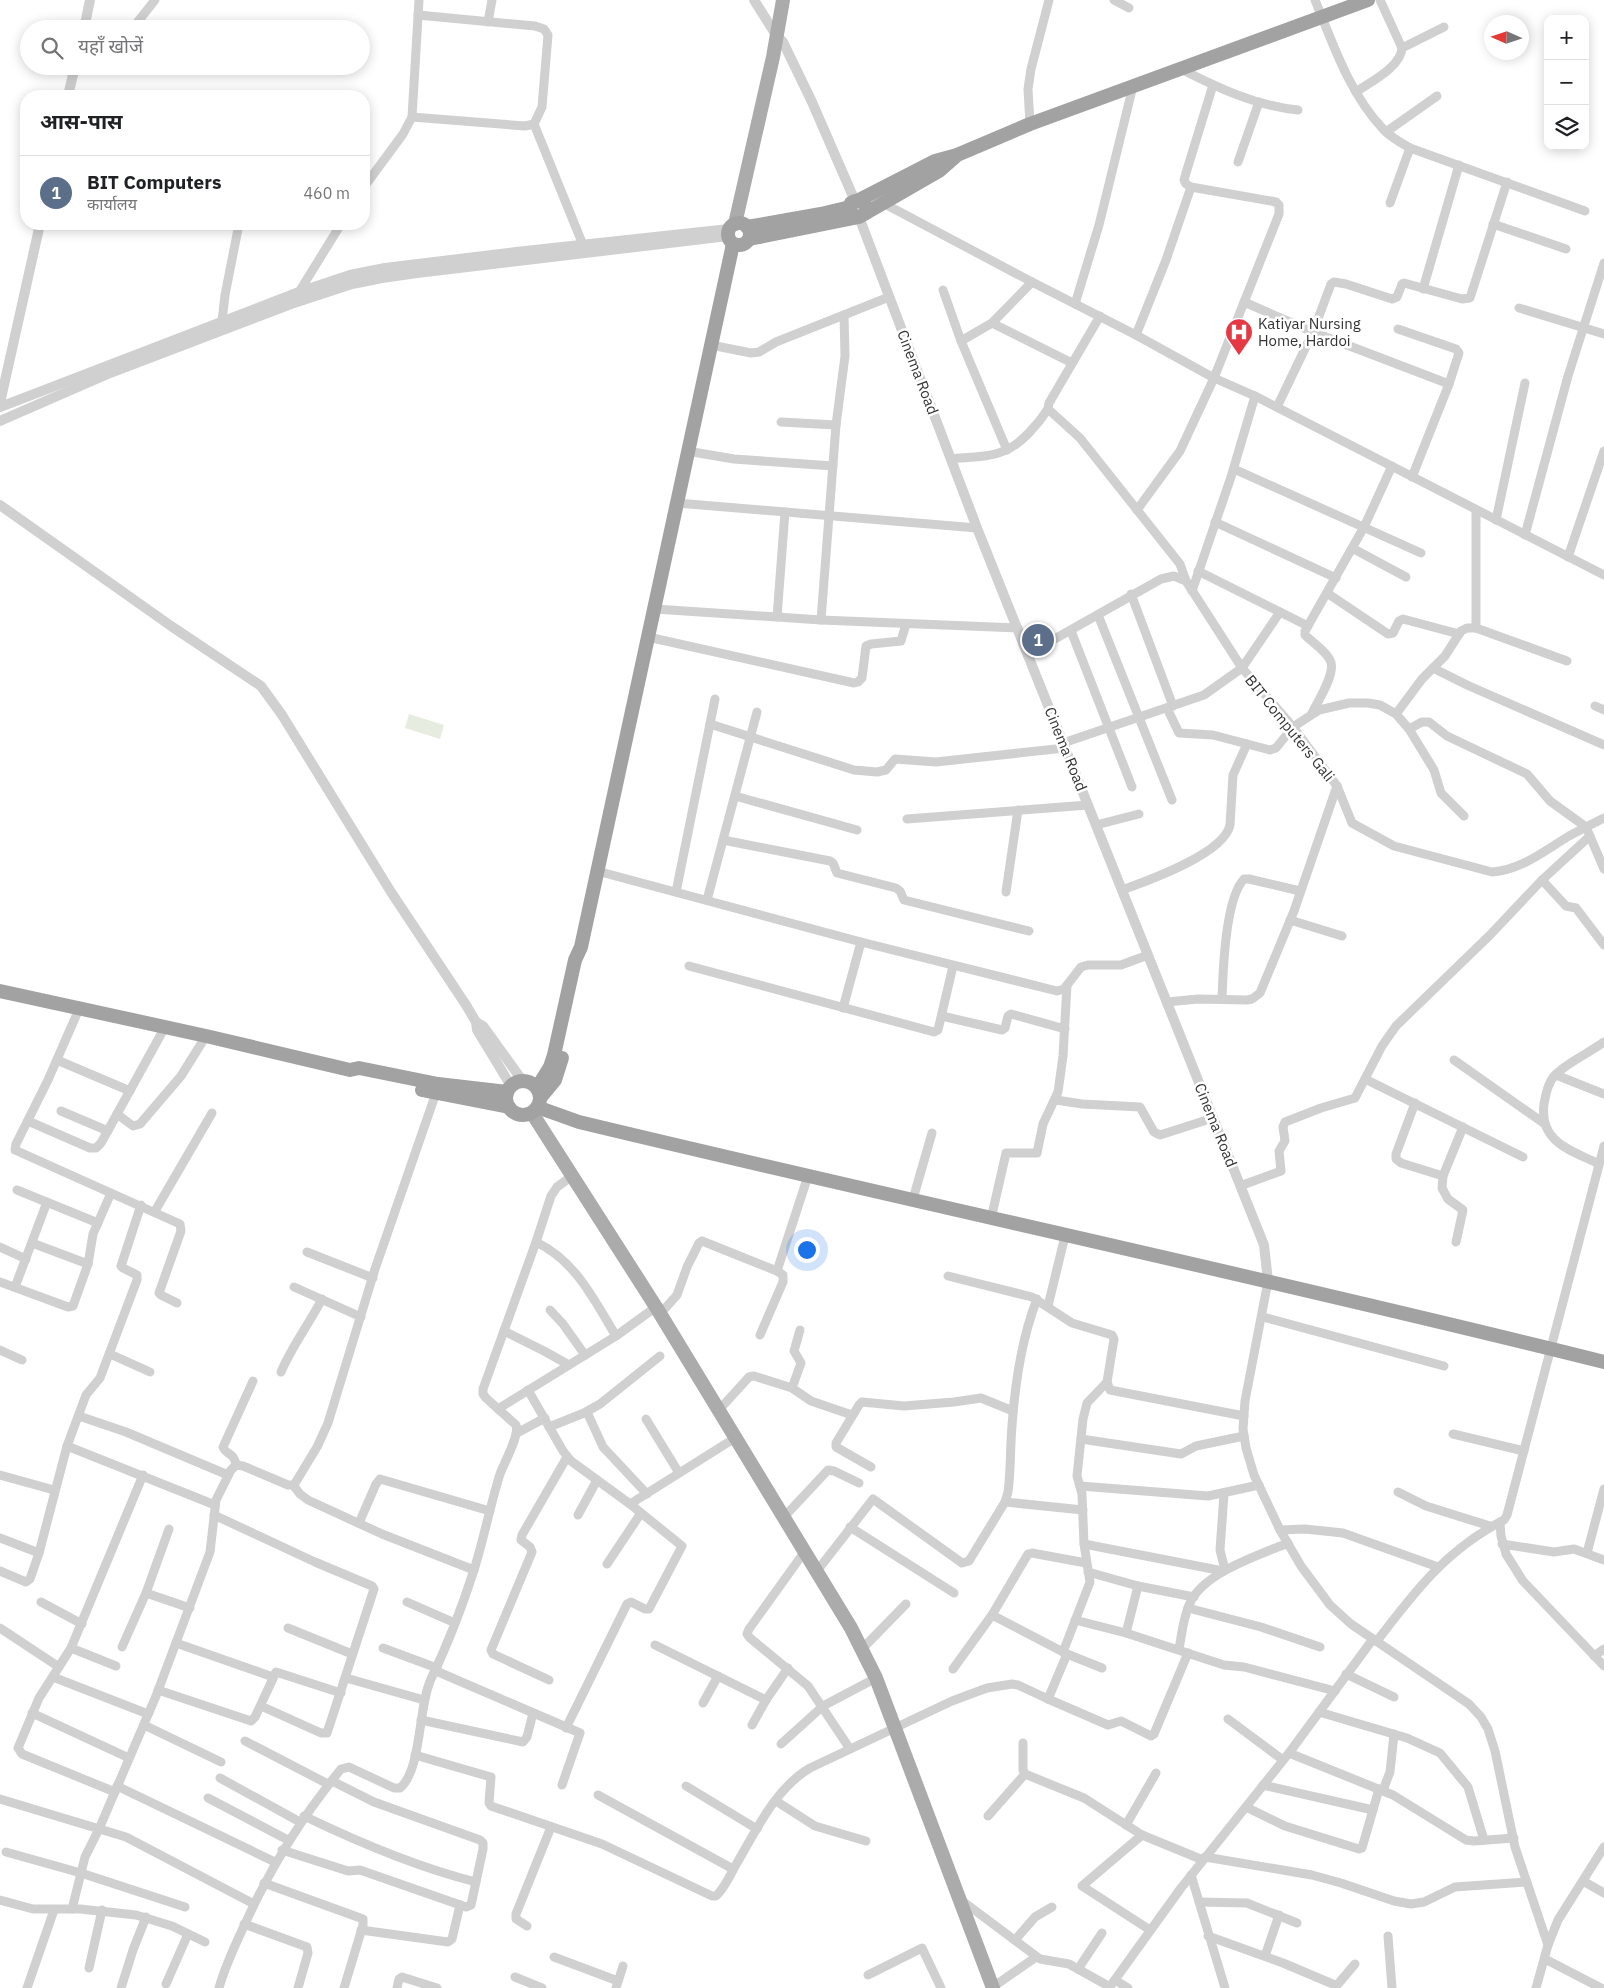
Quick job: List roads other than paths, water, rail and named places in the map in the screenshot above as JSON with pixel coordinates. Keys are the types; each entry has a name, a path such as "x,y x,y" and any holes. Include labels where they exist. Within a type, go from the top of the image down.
{"highway":[{"path":"857,209 935,160 958,155 1030,124 1368,0"},
{"path":"513,1086 506,1103 512,1111 522,1115 536,1101 554,1055 575,960 581,947 687,451 737,233 883,203 939,171 958,155"},
{"path":"0,991 350,1070 358,1076 509,1107"},
{"path":"350,1070 360,1068 438,1084 513,1086 528,1081 536,1101 579,1122 1065,1236 1268,1281 1604,1362"}],"main road":[{"path":"779,39 783,0"},
{"path":"737,233 773,56 792,0"},
{"path":"536,1101 572,1176 658,1311 805,1551 862,1649 876,1678 993,1987"}],"street":[{"path":"86,20 90,0"},
{"path":"139,20 155,0"},
{"path":"370,179 403,134 412,117 419,0"},
{"path":"488,22 492,0"},
{"name":"Cinema Road","path":"754,0 779,39 812,102 857,209 977,528 1264,1245 1268,1281"},
{"path":"1030,124 1028,89 1030,69 1049,0"},
{"path":"1114,0 1129,8"},
{"path":"1315,0 1356,92 1386,132 1395,140 1410,148 1585,211"},
{"path":"1356,92 1396,64 1400,58 1402,48 1380,0"},
{"path":"418,15 535,26 544,29 548,35 542,107 534,124 583,245"},
{"path":"1402,48 1444,27"},
{"path":"1179,68 1212,85 1259,102 1298,110"},
{"path":"69,90 73,75"},
{"path":"1137,510 1180,451 1214,378 1279,214 1279,205 1276,202 1191,187 1186,184 1184,180 1212,85"},
{"path":"1075,304 1099,225 1132,86"},
{"path":"1386,132 1437,96"},
{"path":"1238,162 1259,102"},
{"path":"412,117 525,126 534,124"},
{"path":"1390,203 1410,148"},
{"path":"1422,289 1459,165"},
{"path":"1277,407 1313,332 1331,284 1334,282 1392,299 1397,297 1404,283 1462,299 1470,298 1507,182"},
{"path":"1136,334 1166,260 1191,187"},
{"path":"883,203 1032,282 1136,334 1214,378 1277,407 1604,575"},
{"path":"1493,224 1566,249"},
{"path":"0,403 39,230"},
{"path":"222,321 237,230"},
{"path":"299,292 337,230"},
{"path":"0,407 222,321 350,275 385,268 583,245 737,233"},
{"path":"0,421 110,374 291,304 352,284 408,274 737,233"},
{"path":"1525,535 1582,328 1604,263"},
{"path":"961,341 992,323 1032,282"},
{"path":"943,290 961,341 1007,450"},
{"path":"711,346 744,353 759,352 776,342 889,297"},
{"path":"1244,302 1313,332 1449,384"},
{"path":"1519,308 1604,334"},
{"path":"822,620 836,425 845,356 844,315"},
{"path":"951,458 985,456 1007,450 1038,425 1100,316"},
{"path":"992,323 1072,363"},
{"path":"1398,328 1458,351 1459,356 1412,477"},
{"path":"1496,520 1525,383"},
{"path":"1192,591 1234,469 1255,396"},
{"name":"BIT Computers Gali","path":"1048,409 1080,438 1180,564 1186,582 1242,668 1293,727 1337,786 1352,823 1394,846 1492,872 1507,870 1525,863 1588,832 1604,818"},
{"path":"781,422 836,425"},
{"path":"687,451 742,460 833,466"},
{"path":"1568,556 1600,480 1604,451"},
{"path":"1312,713 1330,676 1332,667 1327,655 1304,632 1364,526 1392,466"},
{"path":"1234,469 1421,553"},
{"path":"677,503 977,528"},
{"path":"0,505 171,626 261,686 282,715 391,892 466,1005 476,1022 477,1030 513,1086"},
{"path":"1476,510 1476,628"},
{"path":"777,617 785,512"},
{"path":"1215,522 1336,578"},
{"path":"1352,548 1406,577"},
{"path":"1198,571 1308,626"},
{"path":"1028,654 1098,615 1131,594 1168,576 1180,577 1186,582"},
{"path":"1327,593 1388,634 1393,633 1399,621 1403,619 1459,634"},
{"path":"1131,594 1179,733 1213,735 1273,749 1293,727 1312,713 1327,707 1359,702 1380,705 1396,714 1409,729 1434,770 1441,793 1464,816"},
{"path":"654,610 822,620 1018,628"},
{"path":"710,724 841,766 869,772 886,770 895,759 936,762 1064,745 1204,695 1242,668 1280,612"},
{"path":"1098,615 1172,800"},
{"path":"648,637 854,683 862,678 867,645 901,641 906,624"},
{"path":"1396,714 1422,680 1445,656 1459,634 1467,628 1476,628 1567,661"},
{"path":"1071,630 1132,786"},
{"path":"1434,668 1467,685 1604,745"},
{"path":"676,892 715,699"},
{"path":"1595,706 1604,710"},
{"path":"707,900 757,712"},
{"path":"1409,729 1427,721 1456,740 1522,770 1554,805 1588,832 1604,869"},
{"path":"1122,890 1182,867 1224,836 1229,828 1234,775 1247,744"},
{"path":"1167,1002 1198,999 1252,999 1260,993 1290,920 1337,786"},
{"path":"735,796 856,830"},
{"path":"907,819 1088,805"},
{"path":"1006,892 1018,810"},
{"path":"1096,825 1139,814"},
{"path":"1240,1186 1281,1171 1279,1151 1285,1141 1284,1123 1320,1108 1355,1098 1382,1046 1396,1026 1490,935 1588,832"},
{"path":"723,840 830,861 837,873 896,888 900,891 904,900 1029,931"},
{"path":"597,871 860,942 1053,991 1062,990 1078,968 1084,965 1118,965 1148,955"},
{"path":"1222,999 1226,938 1236,895 1242,880 1249,879 1300,891"},
{"path":"1542,880 1566,906 1576,908 1604,945"},
{"path":"1290,920 1342,936"},
{"path":"843,1008 860,942"},
{"path":"689,966 934,1032 938,1030 954,966"},
{"path":"991,1218 1006,1153 1038,1153 1044,1124 1056,1100 1063,1056 1067,985"},
{"path":"79,1009 57,1060 15,1146 17,1152 178,1222 181,1226 181,1231 159,1292 161,1295 177,1303"},
{"path":"942,1016 1002,1030 1005,1028 1008,1016 1011,1014 1065,1029"},
{"path":"28,1121 92,1149 99,1147 165,1027"},
{"path":"117,1114 131,1125 140,1124 182,1076 206,1036"},
{"path":"1545,1124 1546,1092 1556,1075 1604,1042"},
{"path":"57,1060 130,1091"},
{"path":"1454,1060 1545,1124 1555,1141 1599,1164"},
{"path":"1556,1075 1604,1094"},
{"path":"1365,1079 1523,1156"},
{"path":"293,1485 317,1448 328,1423 373,1278 436,1093"},
{"path":"1056,1100 1082,1104 1138,1106 1142,1109 1154,1132 1160,1135 1213,1118"},
{"path":"1415,1103 1396,1154 1396,1159 1401,1163 1443,1176"},
{"path":"61,1111 108,1131"},
{"path":"155,1212 212,1114"},
{"path":"1456,1242 1463,1210 1445,1195 1442,1188 1443,1176 1463,1127"},
{"path":"913,1199 932,1133"},
{"path":"1111,1985 1191,1875 1286,1756 1346,1674 1438,1567 1458,1550 1490,1526 1500,1522 1507,1515 1550,1349 1600,1179 1599,1164 1604,1146"},
{"path":"219,1988 244,1924 275,1862 302,1819 330,1782 347,1766 390,1787 400,1788 404,1782 415,1755 424,1700 429,1684 437,1670 474,1570 500,1473 517,1433 516,1425 484,1396 483,1389 552,1193 572,1176"},
{"path":"777,1270 808,1176"},
{"path":"17,1190 98,1223"},
{"path":"0,1282 72,1307 88,1264 92,1237 111,1194"},
{"path":"15,1287 48,1202"},
{"path":"0,1571 28,1581 39,1553 67,1446 86,1394 98,1381 110,1354 138,1278 136,1274 123,1268 121,1265 141,1205"},
{"path":"1048,1306 1065,1236"},
{"path":"498,1409 658,1311 677,1295 687,1267 701,1241 777,1270 783,1275 783,1282 760,1335"},
{"path":"536,1242 554,1252 574,1271 616,1336"},
{"path":"32,1243 88,1264"},
{"path":"0,1248 26,1259"},
{"path":"307,1252 373,1278"},
{"path":"948,1276 1036,1299 1072,1322 1113,1336 1108,1382 1108,1388 1113,1392 1244,1416"},
{"path":"1268,1281 1263,1317 1244,1401 1246,1448 1259,1485 1280,1530 1301,1566 1330,1605 1351,1624 1469,1704 1481,1717 1488,1729 1495,1751 1514,1838 1548,1945"},
{"path":"294,1287 361,1317"},
{"path":"817,1571 870,1501 875,1499 965,1564 969,1561 1004,1502 1009,1487 1013,1411 1024,1335 1036,1299"},
{"path":"281,1372 294,1345 307,1328 322,1300"},
{"path":"550,1310 564,1324 585,1355"},
{"path":"1263,1317 1444,1366"},
{"path":"792,1388 801,1365 801,1360 794,1351 800,1330"},
{"path":"504,1332 544,1350 569,1365"},
{"path":"0,1350 22,1360"},
{"path":"110,1354 150,1372"},
{"path":"517,1433 547,1422 586,1412 616,1393 660,1356"},
{"path":"718,1411 752,1376 792,1388 811,1401 852,1416"},
{"path":"236,1465 234,1457 224,1450 224,1447 252,1381"},
{"path":"1048,1699 1075,1620 1089,1586 1084,1544 1083,1510 1077,1470 1087,1403 1108,1382"},
{"path":"528,1390 567,1457 680,1542 681,1548 649,1609 645,1610 631,1602 627,1604 566,1728"},
{"path":"870,1467 836,1447 836,1443 859,1404 865,1402 904,1406 978,1398 1013,1411"},
{"path":"586,1412 603,1447 646,1494"},
{"path":"79,1416 126,1432 228,1475"},
{"path":"646,1420 679,1472"},
{"path":"1453,1434 1524,1451"},
{"path":"1081,1439 1181,1454 1196,1446 1244,1436"},
{"path":"630,1504 735,1438"},
{"path":"67,1446 143,1475 315,1562 373,1587 374,1592 328,1731 325,1733 260,1706"},
{"path":"549,1680 493,1654 491,1650 532,1552 530,1547 521,1540 522,1535 567,1457"},
{"path":"236,1465 243,1466 288,1485 293,1485 308,1500 474,1570"},
{"path":"72,1909 88,1850 144,1725 210,1552 214,1510 218,1494 228,1475 236,1465"},
{"path":"784,1518 828,1470 834,1471 859,1484"},
{"path":"0,1475 54,1490"},
{"path":"143,1475 82,1624 71,1648 32,1713 18,1744 19,1752 116,1789 275,1862"},
{"path":"359,1523 380,1479 490,1511"},
{"path":"578,1515 597,1480"},
{"path":"1080,1486 1198,1496 1224,1494 1259,1485"},
{"path":"1587,1553 1604,1489"},
{"path":"1398,1492 1426,1506 1490,1526"},
{"path":"1224,1494 1220,1544 1224,1570"},
{"path":"1004,1502 1083,1510"},
{"path":"607,1564 641,1513"},
{"path":"1500,1522 1502,1544 1523,1581 1604,1666"},
{"path":"850,1527 954,1594"},
{"path":"122,1646 146,1593 169,1529"},
{"path":"1280,1530 1305,1529 1343,1533 1438,1567"},
{"path":"0,1538 39,1553"},
{"path":"1178,1649 1188,1608 1194,1597 1224,1570 1288,1543"},
{"path":"1084,1544 1224,1570"},
{"path":"1502,1544 1557,1552 1574,1549 1604,1560"},
{"path":"805,1551 747,1634 808,1686 850,1749"},
{"path":"953,1669 992,1614 1030,1553 1087,1568 1138,1586 1194,1597"},
{"path":"1126,1633 1138,1586"},
{"path":"146,1593 190,1608"},
{"path":"41,1602 82,1624"},
{"path":"407,1602 455,1623"},
{"path":"862,1649 906,1604"},
{"path":"1188,1608 1261,1627 1320,1647"},
{"path":"992,1614 1065,1653 1102,1668"},
{"path":"1075,1620 1126,1633 1224,1665 1244,1667 1335,1691"},
{"path":"0,1628 59,1667"},
{"path":"288,1628 352,1654"},
{"path":"176,1643 273,1677"},
{"path":"655,1645 766,1700"},
{"path":"71,1648 116,1666"},
{"path":"383,1648 579,1733 580,1735 562,1785"},
{"path":"1594,1656 1604,1650"},
{"path":"415,1755 491,1777 489,1801 491,1806 619,1851 712,1896 716,1896 776,1801 790,1782 800,1774 952,1701 993,1687 1012,1684 1108,1725 1121,1721 1152,1736 1188,1653"},
{"path":"752,1725 766,1700 788,1668"},
{"path":"158,1690 251,1721 254,1720 275,1672 280,1672 341,1693"},
{"path":"1346,1674 1394,1697"},
{"path":"53,1676 148,1714"},
{"path":"703,1703 718,1676"},
{"path":"346,1678 424,1700"},
{"path":"781,1744 823,1706 876,1678"},
{"path":"1319,1712 1394,1734 1433,1749 1444,1757 1471,1792 1484,1840"},
{"path":"32,1713 129,1758"},
{"path":"421,1720 523,1742 527,1737 533,1713"},
{"path":"1228,1719 1286,1756 1381,1790 1413,1806 1469,1841 1514,1838"},
{"path":"144,1725 221,1762"},
{"path":"1246,1807 1286,1826 1359,1849 1362,1848 1373,1810 1390,1772 1394,1734"},
{"path":"245,1741 374,1802 480,1840 483,1846 471,1904 467,1907 360,1870 348,1871 282,1850"},
{"path":"1023,1743 1023,1770 1025,1774 1084,1798 1142,1835 1204,1859 1312,1875 1406,1904 1424,1902 1454,1887 1527,1882"},
{"path":"988,1816 1025,1774"},
{"path":"1126,1825 1156,1774"},
{"path":"220,1778 302,1819 383,1852 432,1870 476,1882"},
{"path":"1263,1785 1373,1810"},
{"path":"686,1786 757,1829"},
{"path":"598,1795 733,1869"},
{"path":"208,1798 288,1840"},
{"path":"0,1799 139,1842 254,1904"},
{"path":"776,1801 816,1826 866,1841"},
{"path":"527,1926 516,1919 516,1914 551,1827"},
{"path":"1142,1835 1082,1886 1150,1930"},
{"path":"1536,1988 1548,1945 1558,1920 1604,1847"},
{"path":"6,1852 81,1873 185,1906"},
{"path":"1191,1875 1225,1988"},
{"path":"1583,1881 1604,1893"},
{"path":"264,1883 360,1917 363,1921 361,1930 344,1988"},
{"path":"0,1900 25,1908 102,1910 146,1917 205,1942"},
{"path":"961,1900 1036,1957 1044,1961 1065,1962 1111,1985 1128,1988"},
{"path":"1199,1902 1247,1903 1297,1923"},
{"path":"361,1930 448,1942 452,1939 460,1905"},
{"path":"1015,1940 1035,1918 1052,1907"},
{"path":"27,1988 54,1910"},
{"path":"89,1968 102,1910"},
{"path":"1265,1956 1279,1915"},
{"path":"121,1988 146,1917"},
{"path":"244,1924 307,1947 308,1953 301,1987"},
{"path":"1078,1969 1102,1932"},
{"path":"166,1984 188,1934"},
{"path":"1208,1936 1265,1956 1335,1985 1355,1964"},
{"path":"1388,1936 1392,1988"},
{"path":"868,1975 922,1948 941,1988"},
{"path":"554,1957 617,1984 623,1966"},
{"path":"993,1987 1036,1957"},
{"path":"1545,1959 1601,1988"},
{"path":"397,1988 399,1979 402,1977 437,1988"},
{"path":"515,1977 530,1986 542,1988"}],"place":[{"name":"Katiyar Nursing Home, Hardoi","path":"1239,356"},
{"name":"BIT Computers","path":"1038,640"}]}
